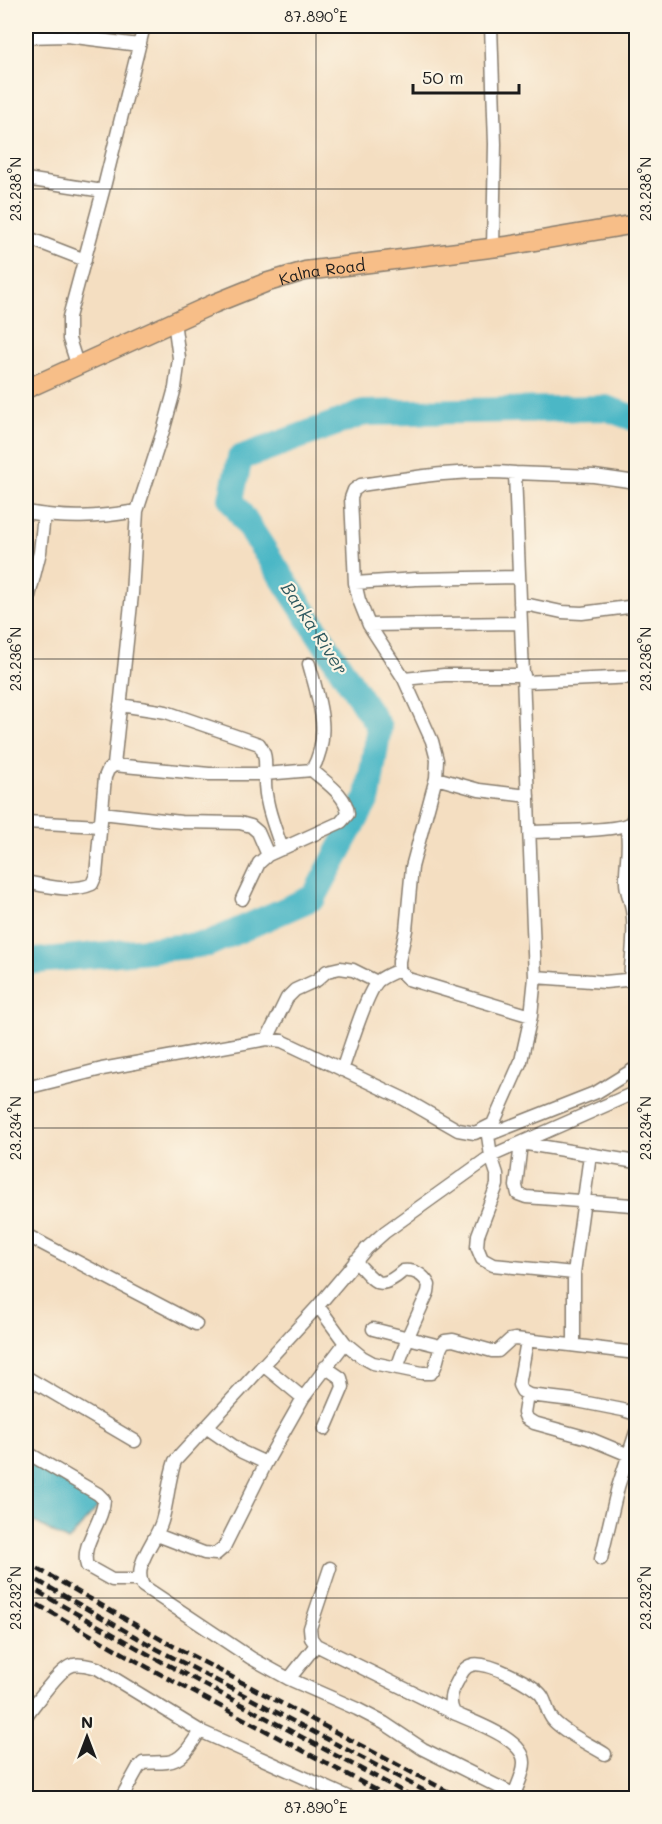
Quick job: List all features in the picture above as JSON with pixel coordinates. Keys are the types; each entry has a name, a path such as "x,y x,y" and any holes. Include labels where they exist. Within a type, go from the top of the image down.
{"main road":[{"name":"Kalna Road","path":"26,389 174,321 265,283 304,271 493,248 636,224"}],"street":[{"path":"78,364 69,339 69,317 144,26"},
{"path":"490,26 495,144 493,248"},
{"path":"26,37 67,36 139,45"},
{"path":"26,179 103,191"},
{"path":"26,239 85,260"},
{"path":"26,882 49,887 83,888 92,884 96,875 105,777 114,765 132,594 137,511 175,388 179,358 174,321"},
{"path":"531,1016 408,979 399,970 406,930 412,867 436,778 437,760 432,741 404,679 369,626 359,600 355,582 351,498 354,490 361,485 443,472 523,472 594,476 636,482"},
{"path":"515,473 535,976 531,1016 521,1061 497,1118 487,1132 497,1174 497,1185 478,1235 477,1247 482,1259 494,1265 574,1273"},
{"path":"26,512 97,518 137,511"},
{"path":"26,608 40,552 44,515"},
{"path":"355,582 519,577"},
{"path":"520,603 562,612 582,613 636,606"},
{"path":"369,626 521,623"},
{"path":"309,664 320,700 323,724 319,758 312,770"},
{"path":"404,679 444,675 524,678 636,677"},
{"path":"120,705 166,712 259,744 264,751 265,795 282,849"},
{"path":"114,765 209,774 265,774 312,770 344,799 348,806 348,814 341,822 268,855 259,863 242,899"},
{"path":"535,976 579,981 633,980 632,909 626,886 626,872 636,776"},
{"path":"436,778 479,790 528,796"},
{"path":"26,822 101,820 240,823 251,826 258,832 268,855"},
{"path":"529,832 629,827"},
{"path":"267,1039 286,998 295,990 317,980 327,971 340,968 353,969 377,982"},
{"path":"342,1070 369,995 377,982 399,970"},
{"path":"26,1088 102,1069 267,1039 282,1041 404,1099 458,1131 475,1133 487,1132 597,1092 636,1068"},
{"path":"330,1568 310,1628 311,1638 316,1645 513,1741 521,1750 525,1763 518,1797 423,1749 384,1723 289,1679 242,1652 142,1586 140,1567 162,1521 169,1478 175,1461 318,1306 367,1248 385,1232 491,1156 636,1092"},
{"path":"521,1143 636,1162"},
{"path":"521,1143 516,1186 518,1194 526,1197 632,1205 636,1203"},
{"path":"570,1346 574,1341 574,1273 590,1155"},
{"path":"26,1235 196,1324"},
{"path":"355,1262 374,1281 383,1284 391,1282 403,1271 418,1272 429,1285 397,1368"},
{"path":"318,1306 345,1343 362,1357 373,1363 397,1368 431,1373 436,1368 440,1346 445,1341 453,1340 498,1351 510,1340 636,1353"},
{"path":"373,1329 440,1346"},
{"path":"527,1341 519,1385 527,1394 636,1414"},
{"path":"157,1535 204,1553 216,1554 224,1547 266,1463 303,1398 345,1343"},
{"path":"263,1365 303,1398"},
{"path":"325,1367 340,1378 343,1387 325,1429"},
{"path":"26,1377 135,1441"},
{"path":"527,1394 524,1413 526,1418 534,1423 588,1438 629,1455"},
{"path":"206,1427 242,1452 266,1463"},
{"path":"602,1560 618,1487 636,1432"},
{"path":"26,1452 98,1494 104,1500 104,1511 84,1554 87,1566 112,1580 140,1580"},
{"path":"289,1679 316,1645"},
{"path":"26,1716 71,1665 85,1664 97,1668 200,1731 350,1798"},
{"path":"454,1713 450,1705 451,1693 464,1669 473,1664 483,1664 526,1682 536,1689 543,1697 552,1720 605,1754"},
{"path":"123,1795 143,1763 177,1760 200,1731"}],"water":[{"path":"26,1461 102,1502 68,1541 26,1517"}],"waterway":[{"name":"Banka River","path":"26,962 208,944 314,897 368,797 379,727 231,499 240,458 364,413 606,408 636,419"}],"railway":[{"path":"26,1562 162,1640 460,1798"},
{"path":"26,1574 157,1649 438,1798"},
{"path":"26,1585 155,1658 415,1798"},
{"path":"26,1598 147,1667 391,1798"}]}
